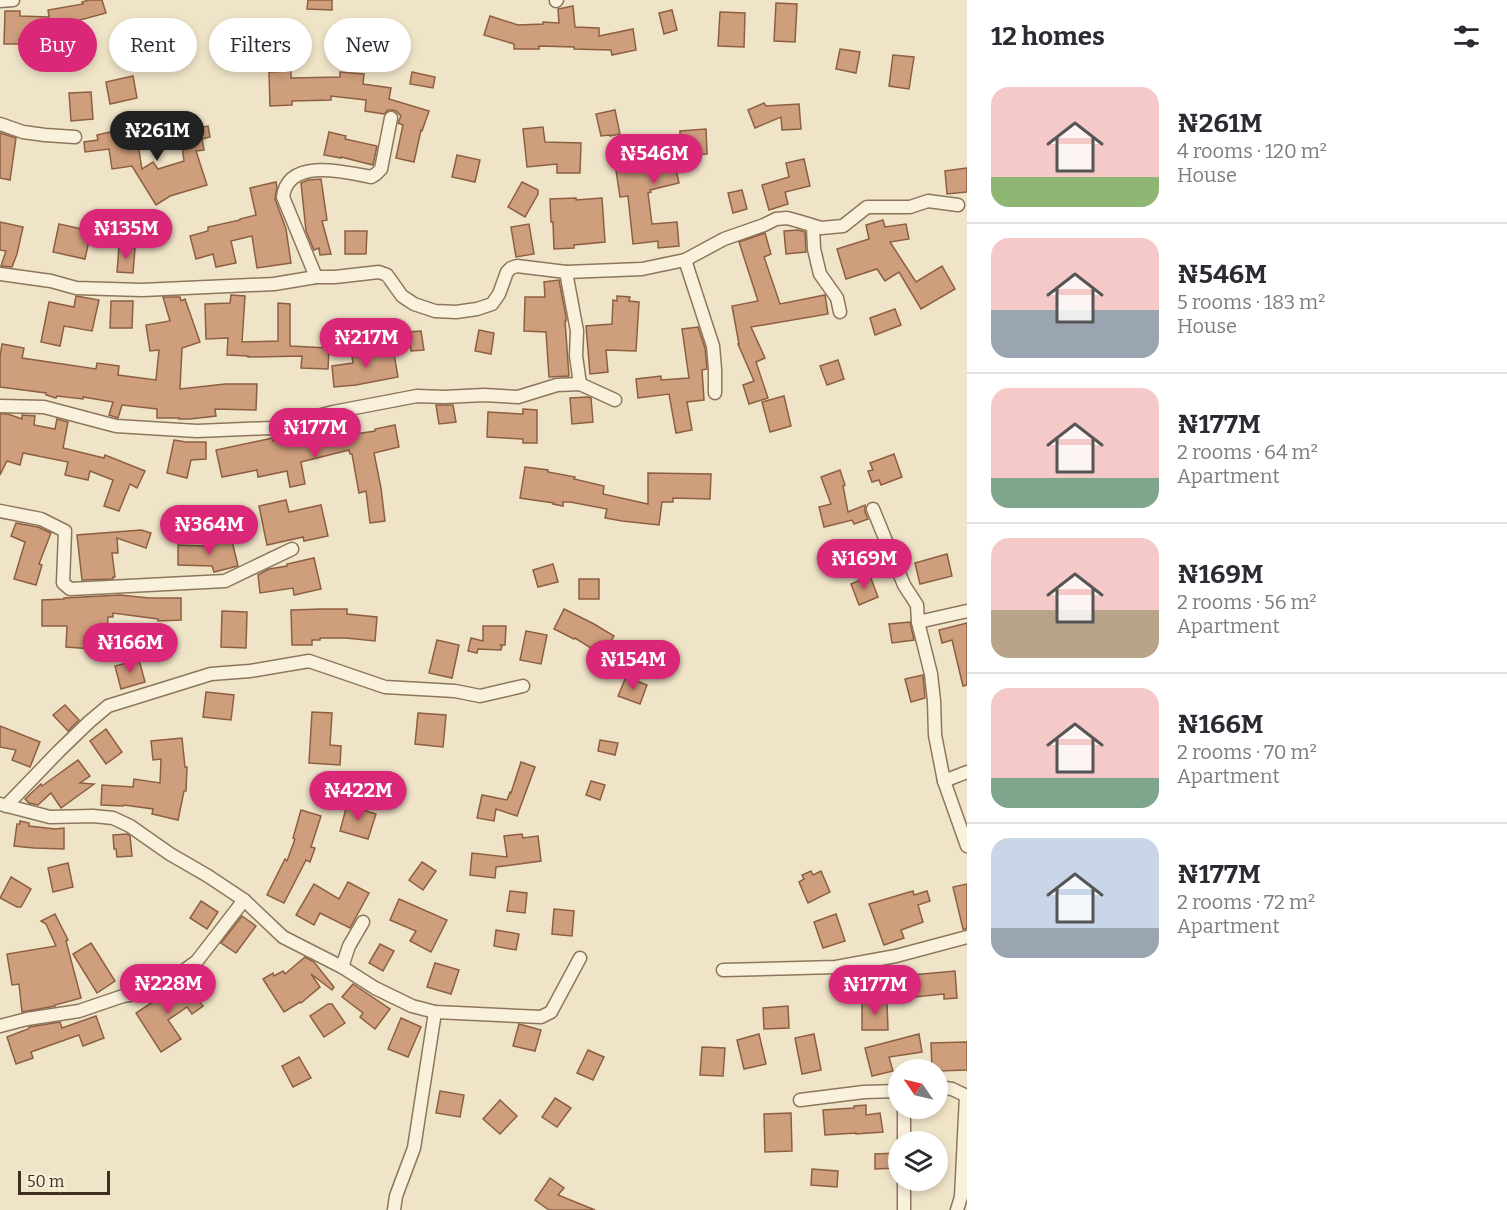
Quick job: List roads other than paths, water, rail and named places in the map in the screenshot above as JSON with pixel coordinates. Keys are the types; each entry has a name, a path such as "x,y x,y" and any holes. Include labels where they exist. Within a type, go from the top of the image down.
{"street":[{"path":"0,1 13,0"},
{"path":"316,277 283,197 284,188 290,180 304,172 322,170 370,177 376,174 381,169 392,118"},
{"path":"0,124 22,132 75,136"},
{"path":"0,274 51,281 76,288 142,290 274,284 316,277 379,272 387,274 402,296 414,304 435,311 456,312 492,304 500,294 507,272 517,266 566,272 642,269 685,260 724,240 776,219 787,218 822,228 843,226 867,207 910,207 928,201 958,205"},
{"path":"813,226 814,249 820,274 837,298 840,312"},
{"path":"685,260 713,346 715,393"},
{"path":"566,272 577,331 576,357 580,384"},
{"path":"0,406 44,407 116,426 197,431 270,428 349,408 417,396 518,397 557,385 580,384 615,400"},
{"path":"873,509 904,585 917,605 918,622 931,674 934,735 944,781 967,846"},
{"path":"0,511 41,519 65,531 63,584 70,589 225,581 292,549"},
{"path":"918,622 967,611"},
{"path":"3,805 108,706 211,674 250,671 309,661 385,687 480,696 523,686"},
{"path":"944,781 967,772"},
{"path":"3,805 50,817 113,818 130,826 244,900 283,937 412,1006 435,1012 541,1017 551,1012 580,958"},
{"path":"0,1026 79,1011 123,996 157,990 197,961 244,900"},
{"path":"342,967 349,946 363,922"},
{"path":"723,970 836,968 896,956 967,937"},
{"path":"394,1210 396,1196 414,1148 435,1012"},
{"path":"948,1089 966,1096 961,1197 957,1210"},
{"path":"800,1100 888,1091"},
{"path":"904,1191 904,1210"}]}
